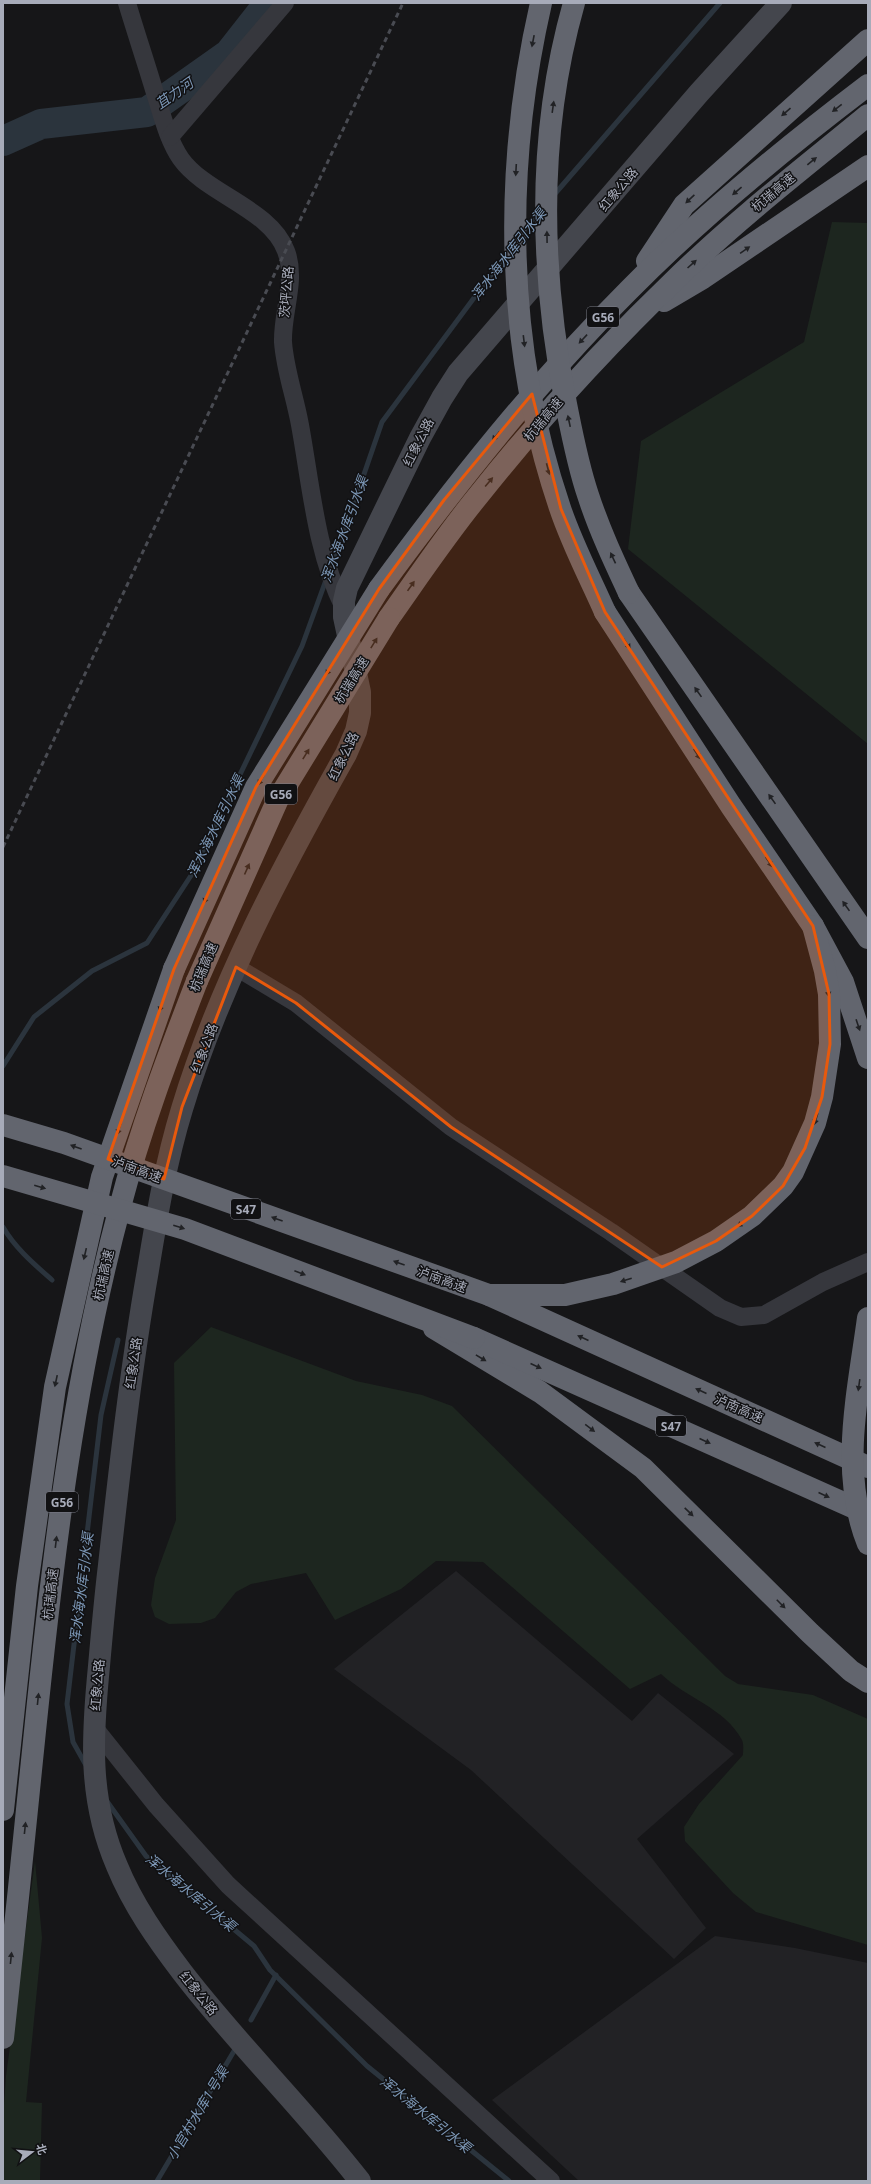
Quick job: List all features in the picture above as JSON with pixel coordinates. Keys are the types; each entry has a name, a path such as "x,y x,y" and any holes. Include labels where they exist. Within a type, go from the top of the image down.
{"highway":[{"path":"541,3 526,75 518,144 515,211 519,302 530,383 548,470 561,509 605,612 731,806 813,926 843,982 868,1058"},
{"path":"574,3 557,80 549,147 546,218 550,299 560,377 584,481 607,544 629,593 867,938"},
{"path":"629,289 684,205 868,40"},
{"name":"杭瑞高速","path":"3,1810 28,1586 55,1387 102,1177 174,969 256,787 380,589 444,500 524,402 629,289 714,210 819,122 868,84"},
{"name":"杭瑞高速","path":"3,2038 47,1614 60,1514 80,1386 93,1321 120,1206 167,1060 197,981 278,799 389,618 477,497 567,391 682,272 758,204 868,115"},
{"path":"640,314 703,278 868,166"},
{"path":"489,1295 565,1295 613,1284 644,1274 676,1262 722,1237 752,1216 782,1186 793,1172 815,1123 828,1071 830,1044 829,994 825,971 813,926"},
{"name":"泸南高速","path":"3,1125 64,1143 489,1295 868,1467"},
{"name":"S47","path":"3,1176 185,1229 474,1338 868,1514"},
{"path":"412,1315 540,1392 642,1468 810,1633 851,1671 868,1682"},
{"path":"868,1318 853,1424 852,1471 857,1505 868,1544"}],"main road":[{"name":"红象公路","path":"360,2181 225,2025 163,1947 129,1892 106,1836 98,1803 93,1764 93,1726 123,1440 142,1304 159,1203 182,1107 201,1052 236,967 268,898 346,754 356,731 360,713 360,692 344,617 347,588 420,438 458,373 700,92 782,3"}],"street":[{"name":"茨坪公路","path":"127,3 163,117 170,137 181,159 192,171 241,204 267,226 279,239 287,252 290,275 283,326 284,348 300,425 310,486 325,553 333,582 344,608"},
{"path":"170,137 284,3"},
{"path":"236,967 296,1003 451,1127 611,1232 720,1308 734,1315 749,1318 764,1315 823,1282 868,1262"},
{"path":"93,1726 156,1805 228,1885 551,2181"}],"highlighted area":[{"path":"532,394 561,509 605,612 813,926 829,994 830,1044 822,1097 805,1148 783,1186 752,1216 716,1241 662,1267 451,1127 296,1003 236,967 182,1107 164,1179 108,1159 174,969 256,787 379,589 444,500"}],"shaded area":[{"path":"832,222 868,223 868,744 628,549 641,441 804,342"},
{"path":"211,1327 356,1381 422,1395 452,1406 725,1676 738,1684 813,1695 868,1719 868,1945 756,1912 733,1893 685,1841 684,1827 699,1804 743,1755 742,1740 735,1729 726,1720 661,1674 630,1689 483,1562 436,1561 401,1589 335,1620 306,1573 251,1584 236,1592 215,1618 201,1623 169,1624 155,1617 151,1605 155,1578 176,1520 174,1363"},
{"path":"456,1571 632,1721 658,1693 734,1754 637,1839 706,1928 674,1959 471,1770 334,1669"},
{"path":"35,1861 42,1938 26,2102 42,2103 40,2180 3,2181 3,2119 6,2076"},
{"path":"715,1936 795,1948 868,1963 868,2181 579,2181 492,2100"}],"waterway":[{"name":"苴力河","path":"3,141 41,124 147,112 229,54 269,3"},
{"name":"浑水海水库引水渠","path":"553,196 720,3"},
{"name":"浑水海水库引水渠","path":"523,231 540,211"},
{"name":"浑水海水库引水渠","path":"333,564 382,422 508,252"},
{"name":"浑水海水库引水渠","path":"3,1066 34,1017 92,971 147,943 192,874 302,646 326,580"},
{"name":"浑水海水库引水渠","path":"3,1227 19,1249 52,1280"},
{"name":"浑水海水库引水渠","path":"87,1767 73,1742 67,1704 101,1415 118,1340"},
{"name":"浑水海水库引水渠","path":"106,1800 146,1856 254,1946 270,1970 367,2066 509,2181"},
{"name":"小官村水库1号渠","path":"251,2020 276,1975"},
{"name":"小官村水库1号渠","path":"157,2181 237,2046"}],"railway":[{"path":"3,847 403,3"}]}
